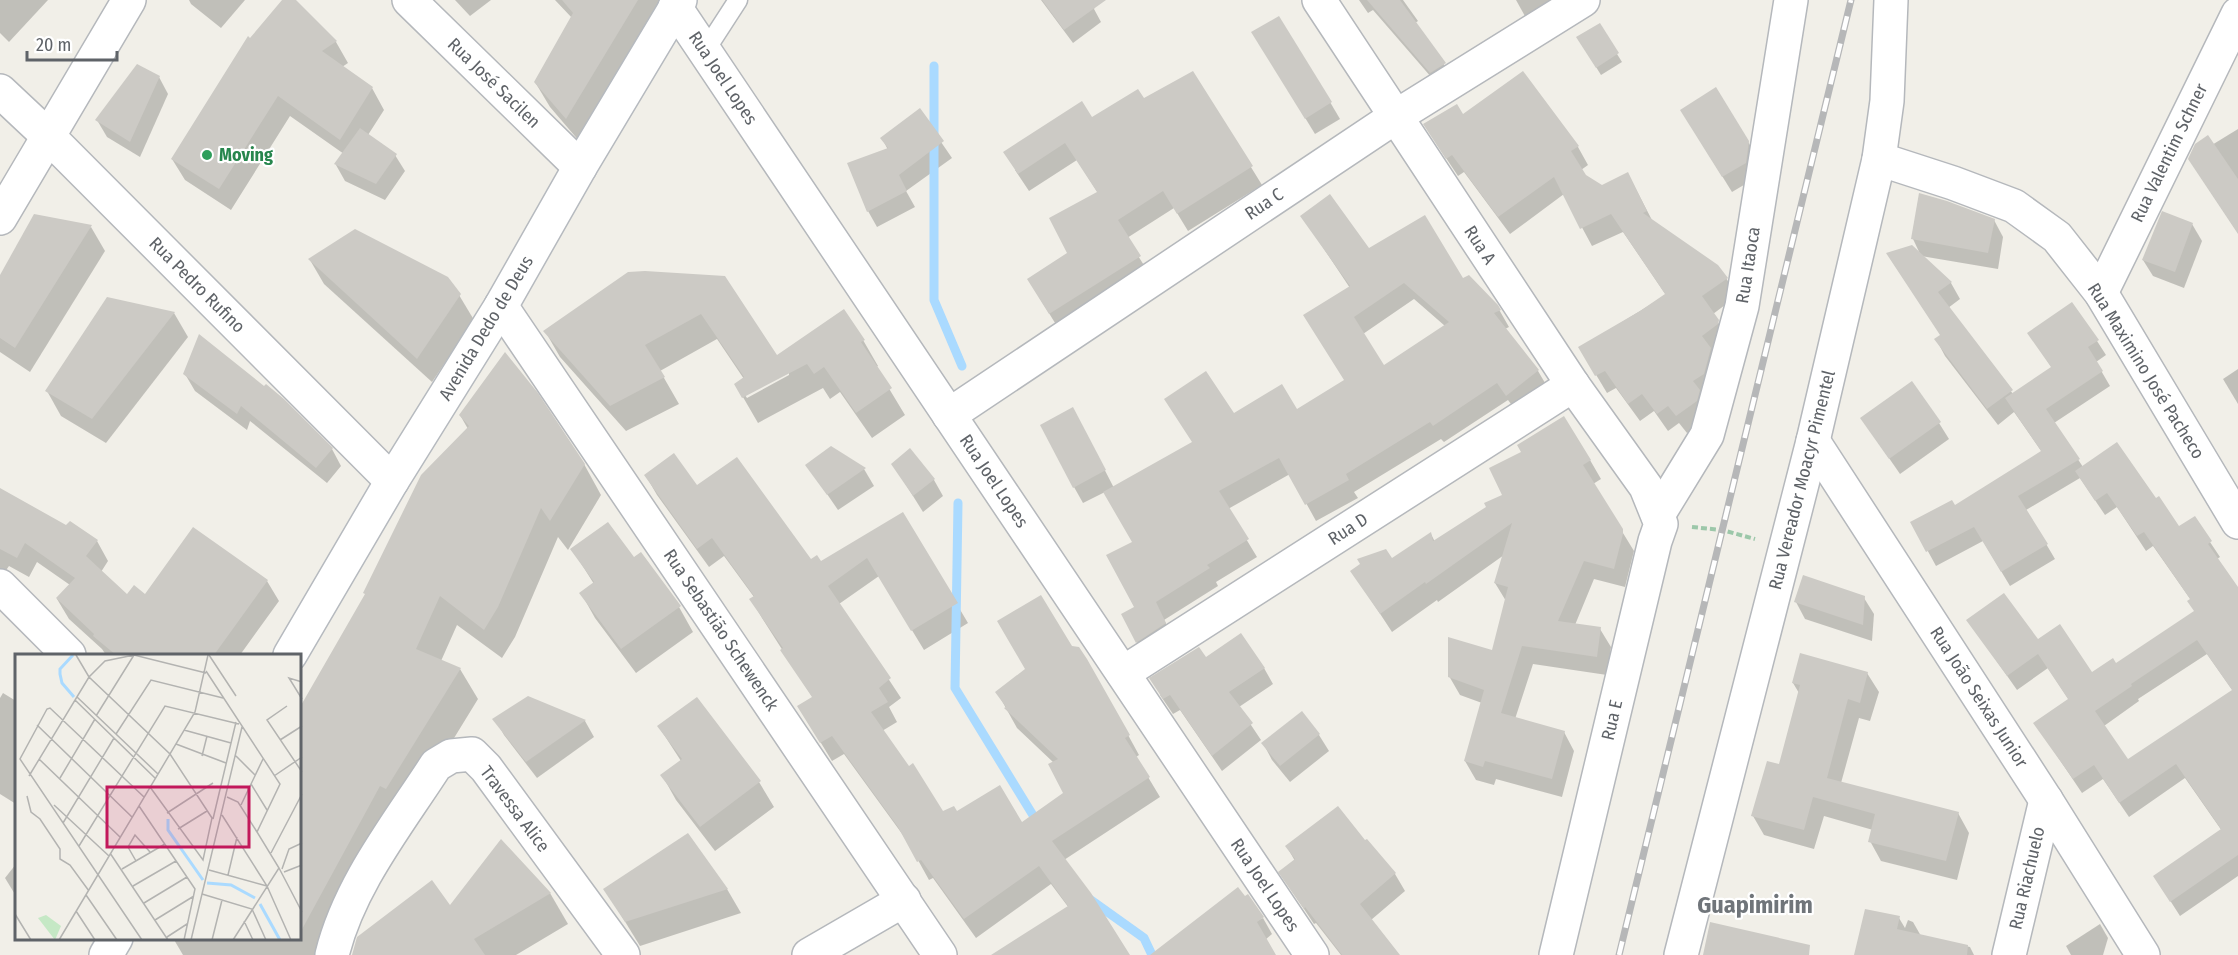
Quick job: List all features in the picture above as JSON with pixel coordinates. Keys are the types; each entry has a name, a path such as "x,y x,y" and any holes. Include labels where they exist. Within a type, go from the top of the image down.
{"street":[{"path":"0,218 129,0"},
{"name":"Rua José Sacilen","path":"409,0 580,167"},
{"name":"Rua A","path":"1319,0 1655,508"},
{"name":"Rua C","path":"949,415 1395,117 1583,0"},
{"name":"Rua Itaoca","path":"1655,508 1707,435 1742,306 1791,0"},
{"name":"Rua Vereador Moacyr Pimentel","path":"1681,955 1813,441 1879,159 1887,101 1891,0"},
{"name":"Avenida Dedo de Deus","path":"291,654 392,481 501,306 580,167 678,4"},
{"name":"Rua Joel Lopes","path":"678,4 705,51 1312,955"},
{"name":"Rua Valentim Schner","path":"2101,293 2238,14"},
{"name":"Rua Pedro Rufino","path":"0,91 48,136 392,481"},
{"name":"Rua Maximino José Pacheco","path":"1879,159 2014,206 2057,237 2101,293 2238,522"},
{"name":"Rua Sebastião Schewenck","path":"501,306 940,955"},
{"name":"Rua D","path":"1123,673 1573,385"},
{"name":"Rua João Seixas Junior","path":"1813,441 2046,800 2143,955"},
{"name":"Rua E","path":"1556,955 1652,552 1655,508"},
{"path":"0,586 68,654"},
{"name":"Travessa Alice","path":"332,955 338,930 367,872 436,765 451,756 472,754 486,768 623,955"},
{"name":"Rua Riachuelo","path":"2009,955 2046,800"},
{"path":"809,955 904,900"},
{"path":"106,955 115,940"}],"lane":[{"path":"705,51 738,0"}],"path":[{"path":"1655,508 1785,548"}],"building":[{"path":"282,0 296,0 337,41 322,51 373,87 340,140 278,96 219,189 171,159 248,36 250,38"},
{"path":"562,0 638,0 566,119 534,82 573,13"},
{"path":"1042,0 1106,0 1064,30"},
{"path":"1367,0 1400,0 1446,63 1430,73"},
{"path":"1279,16 1332,102 1305,119 1251,32"},
{"path":"1600,23 1619,53 1596,68 1576,37"},
{"path":"137,64 160,76 130,142 95,120"},
{"path":"1193,71 1253,166 1177,214 1163,191 1118,220 1141,256 1049,314 1027,279 1067,253 1049,218 1097,192 1065,143 1018,174 1003,152 1082,101 1092,117 1138,89 1144,98"},
{"path":"1523,71 1579,146 1571,151 1586,175 1602,185 1628,172 1647,211 1643,213 1718,265 1728,278 1702,296 1719,320 1718,324 1702,336 1711,348 1704,374 1693,381 1700,390 1697,401 1676,416 1668,406 1657,414 1642,394 1628,404 1605,371 1595,376 1578,347 1665,294 1611,214 1580,229 1554,177 1498,217 1452,155 1446,159 1423,124 1457,104 1463,114"},
{"path":"1716,87 1749,141 1746,163 1722,177 1680,110"},
{"path":"920,108 944,141 899,175 907,191 867,212 847,163 888,148 880,138"},
{"path":"360,128 397,154 376,184 334,164"},
{"path":"2208,135 2238,179 2238,234 2188,159 2195,144"},
{"path":"1919,193 1995,219 1988,253 1911,239"},
{"path":"1330,194 1369,248 1425,215 1463,278 1469,275 1498,305 1501,310 1494,313 1539,370 1506,396 1497,383 1433,426 1430,422 1346,474 1349,480 1305,505 1279,458 1219,491 1249,539 1207,565 1210,568 1156,602 1166,623 1136,643 1121,614 1134,607 1106,555 1132,542 1103,492 1192,442 1164,399 1206,371 1234,413 1282,384 1297,409 1344,380 1303,315 1350,286 1300,216","holes":["1404,283 1449,322 1384,365 1354,317"]},
{"path":"2162,211 2193,223 2175,272 2142,260"},
{"path":"34,214 92,225 15,348 0,338 0,275"},
{"path":"355,229 448,277 461,294 417,359 308,259"},
{"path":"1912,245 1952,282 1938,292 2013,390 1987,409 1934,339 1940,335 1886,253"},
{"path":"628,272 725,276 777,355 844,309 865,340 861,342 892,388 856,413 824,367 814,374 807,364 742,398 734,384 744,377 701,314 645,345 665,377 610,406 543,331"},
{"path":"107,297 175,312 92,419 45,391"},
{"path":"2072,302 2099,340 2088,347 2103,371 2046,409 2080,459 2018,496 2048,544 2001,572 1974,527 1926,552 1910,522 1952,500 1955,505 2041,451 2005,398 2051,367 2027,333"},
{"path":"199,334 264,386 266,384 284,399 333,448 316,468 241,406 237,414 183,374"},
{"path":"505,352 538,393 585,464 550,521 541,508 498,607 484,630 440,596 416,649 461,668 386,789 380,786 302,929 302,704 365,594 363,593 421,475 469,426 459,415"},
{"path":"1912,381 1941,422 1889,459 1860,418"},
{"path":"1073,407 1106,470 1073,488 1040,425"},
{"path":"1564,416 1591,460 1583,465 1623,529 1623,534 1614,569 1584,561 1558,621 1601,627 1597,657 1522,646 1501,713 1565,731 1552,779 1485,761 1483,767 1464,761 1484,690 1448,677 1448,637 1492,650 1508,587 1494,583 1512,523 1380,614 1350,571 1360,564 1357,559 1386,549 1392,558 1431,532 1433,541 1486,507 1484,503 1502,495 1489,468 1521,452 1517,445"},
{"path":"2117,442 2156,498 2159,496 2179,526 2195,516 2212,541 2208,544 2238,587 2238,855 2170,902 2153,876 2221,829 2176,764 2119,803 2094,765 2073,779 2033,723 2068,699 2038,654 2007,676 1966,620 2004,593 2038,639 2060,624 2092,672 2113,658 2116,663 2194,611 2187,601 2190,599 2144,532 2137,536 2107,493 2095,501 2075,471","holes":["2197,640 2232,690 2128,759 2095,711"]},
{"path":"831,446 866,468 827,495 805,465"},
{"path":"910,448 935,479 913,496 891,464"},
{"path":"674,453 697,485 737,457 811,559 817,555 821,561 903,512 958,603 911,631 867,558 828,586 891,678 879,688 888,702 871,712 909,766 913,763 943,811 954,806 957,811 1000,785 1022,822 1063,793 1048,764 1058,759 1004,708 1006,707 995,692 1025,669 997,621 1041,595 1072,646 1079,647 1087,659 1130,735 1125,738 1150,777 1052,841 1091,893 1130,955 991,955 1068,906 1039,866 964,919 921,860 917,862 898,827 832,736 820,743 797,706 812,697 780,650 783,648 749,599 754,596 712,538 697,549 644,475"},
{"path":"0,488 66,525 70,521 98,540 86,556 127,594 134,585 145,594 193,527 268,580 215,654 115,654 93,636 94,634 56,598 75,578 25,543 17,558 0,549"},
{"path":"608,522 634,557 641,552 681,606 621,649 579,593 594,582 570,549"},
{"path":"1803,575 1865,596 1863,625 1794,602"},
{"path":"1241,633 1265,668 1229,692 1253,723 1212,756 1170,695 1163,699 1149,678 1199,647 1206,657"},
{"path":"1800,653 1868,672 1860,703 1848,699 1827,778 1959,812 1946,861 1868,842 1875,814 1813,797 1804,830 1751,816 1767,761 1779,764 1800,685 1792,683"},
{"path":"528,696 586,720 526,762 492,719"},
{"path":"697,697 761,781 700,827 660,775 682,759 657,726"},
{"path":"1302,711 1320,734 1280,766 1261,743"},
{"path":"1338,806 1365,840 1367,839 1396,873 1360,904 1400,955 1342,955 1305,907 1304,909 1278,872 1295,859 1285,846"},
{"path":"688,833 728,889 625,922 603,889"},
{"path":"501,839 551,893 474,939 485,955 352,955 357,937 432,880 450,905"},
{"path":"1238,887 1245,896 1248,894 1264,917 1257,922 1276,955 1150,955"},
{"path":"1865,909 1900,916 1897,929 1968,945 1967,955 1854,955"},
{"path":"1710,922 1810,945 1809,955 1703,955"}],"waterway":[{"path":"934,66 934,300 962,366"},
{"path":"958,503 955,688 1039,825"},
{"path":"1088,898 1144,938 1152,955"}],"railway":[{"path":"1619,955 1851,0"}],"place":[{"name":"Moving","path":"207,155"}],"district":[{"name":"Guapimirim","path":"1755,905"}]}
